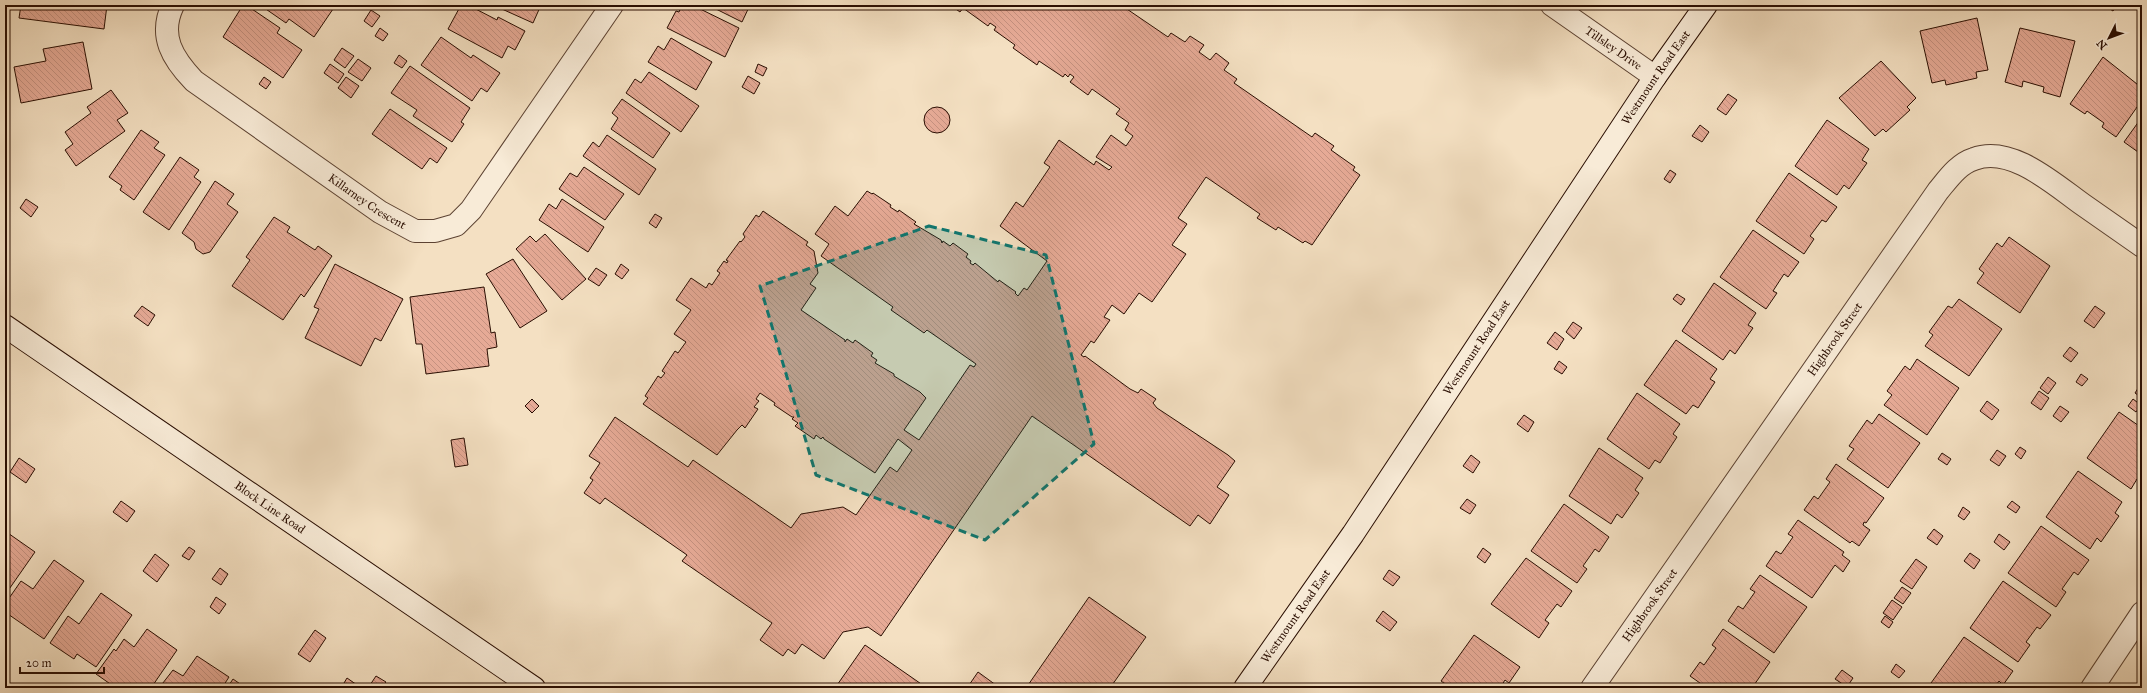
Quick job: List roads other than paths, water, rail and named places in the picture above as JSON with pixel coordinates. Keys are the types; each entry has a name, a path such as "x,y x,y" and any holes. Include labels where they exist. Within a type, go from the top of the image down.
{"street":[{"name":"Killarney Crescent","path":"173,5 167,27 169,44 177,64 194,81 380,212 415,231 435,231 456,225 471,210 612,5"},
{"name":"Tillsley Drive","path":"1552,5 1655,77"},
{"name":"Westmount Road East","path":"1245,688 1353,534 1655,77 1706,5"},
{"name":"Highbrook Street","path":"1592,688 1938,191 1958,168 1974,159 1991,156 2011,160 2033,169 2142,246"},
{"name":"Block Line Road","path":"5,326 534,688"},
{"path":"2092,688 2142,613"}]}
